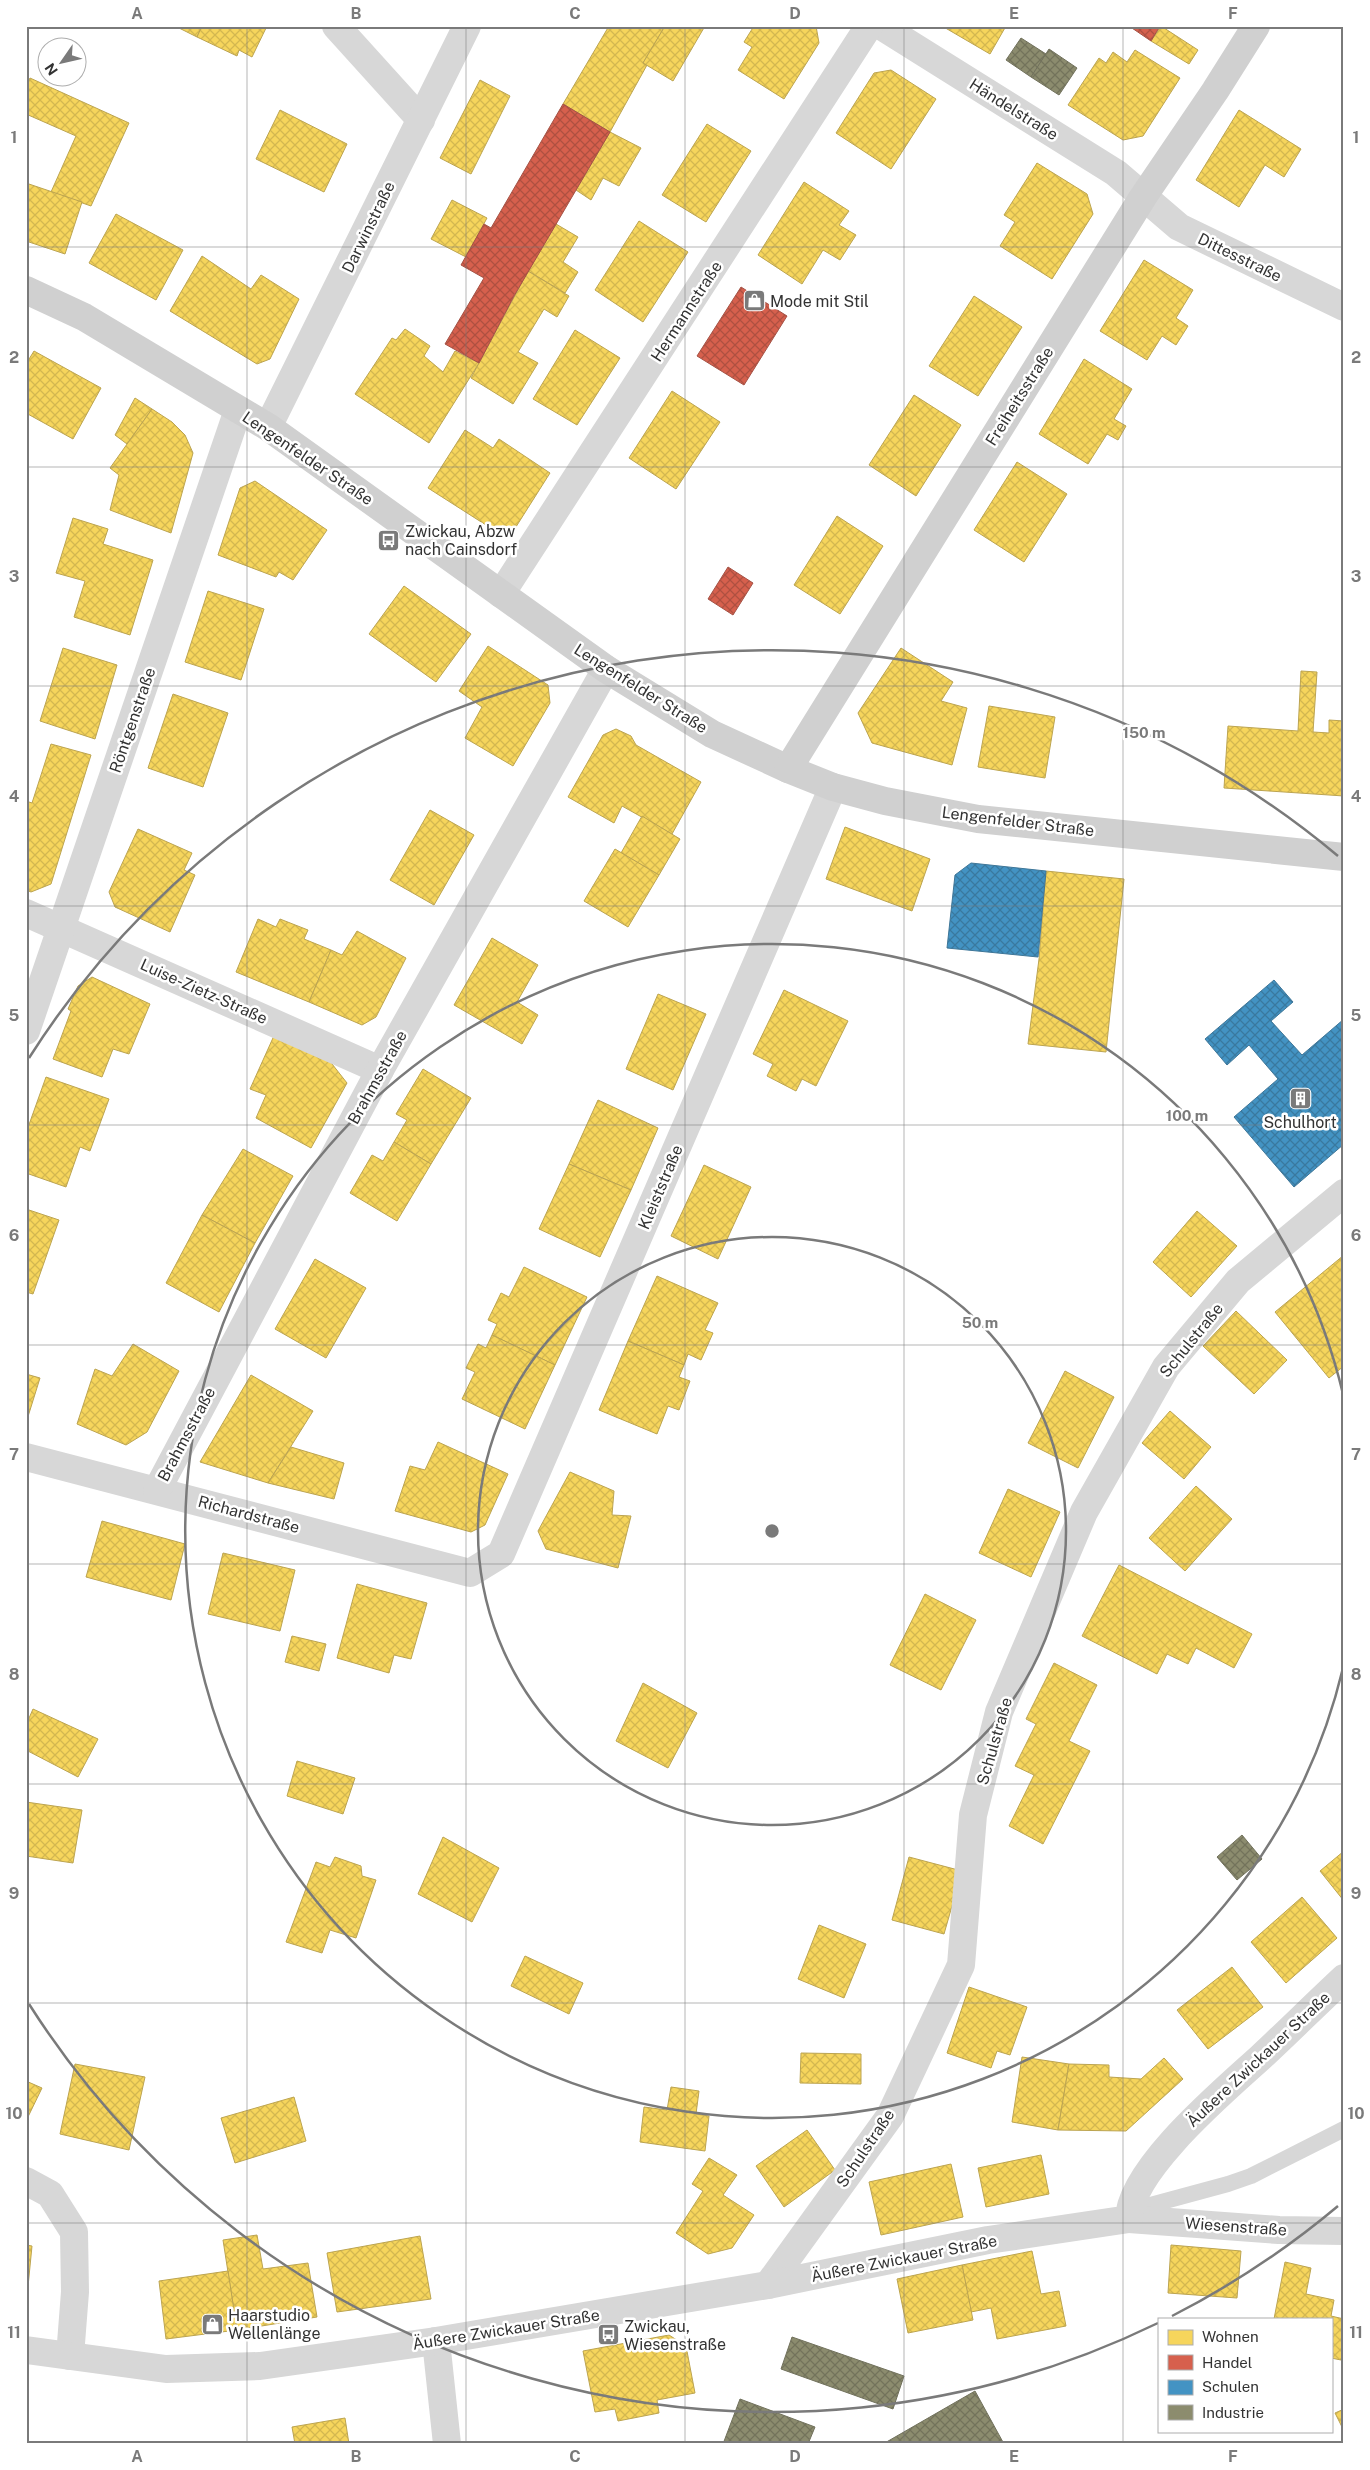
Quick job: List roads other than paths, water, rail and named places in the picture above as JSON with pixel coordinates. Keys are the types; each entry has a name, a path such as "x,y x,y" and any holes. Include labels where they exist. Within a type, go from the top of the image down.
{"main road":[{"name":"Freiheitsstraße","path":"788,769 1143,197 1215,91 1256,26"},
{"name":"Lengenfelder Straße","path":"26,290 84,317 268,427 606,669 712,734 788,769 833,787 885,801 978,819 1344,857"}],"street":[{"path":"336,26 421,120"},
{"name":"Darwinstraße","path":"268,427 467,26"},
{"name":"Hermannstraße","path":"501,594 869,26"},
{"name":"Händelstraße","path":"881,26 1116,173 1143,197"},
{"name":"Dittesstraße","path":"1143,197 1179,227 1344,307"},
{"name":"Röntgenstraße","path":"26,1031 238,410"},
{"name":"Brahmsstraße","path":"157,1490 380,1070 606,669"},
{"name":"Kleiststraße","path":"470,1573 501,1554 833,787"},
{"name":"Luise-Zietz-Straße","path":"26,913 380,1070"},
{"name":"Schulstraße","path":"768,2285 890,2116 961,1965 973,1815 999,1712 1084,1512 1166,1367 1238,1282 1344,1193"},
{"name":"Richardstraße","path":"26,1457 470,1573"},
{"name":"Äußere Zwickauer Straße","path":"26,2350 166,2369 260,2366 436,2341 768,2285 988,2240 1129,2219 1129,2207 1154,2165 1188,2124 1344,1978"},
{"path":"26,2181 50,2194 74,2232 75,2292 70,2356"},
{"name":"Wiesenstraße","path":"1129,2219 1279,2230 1344,2231"},
{"path":"436,2341 447,2444"}],"lane":[{"name":"Äußere Zwickauer Straße","path":"1129,2219 1133,2212 1143,2207 1251,2176 1344,2129"}],"place":[{"name":"Mode mit Stil","path":"754,301"},
{"name":"Zwickau, Abzw nach Cainsdorf","path":"389,540"},
{"name":"Schulhort","path":"1300,1098"},
{"name":"Haarstudio Wellenlänge","path":"212,2324"},
{"name":"Zwickau, Wiesenstraße","path":"608,2335"}]}
